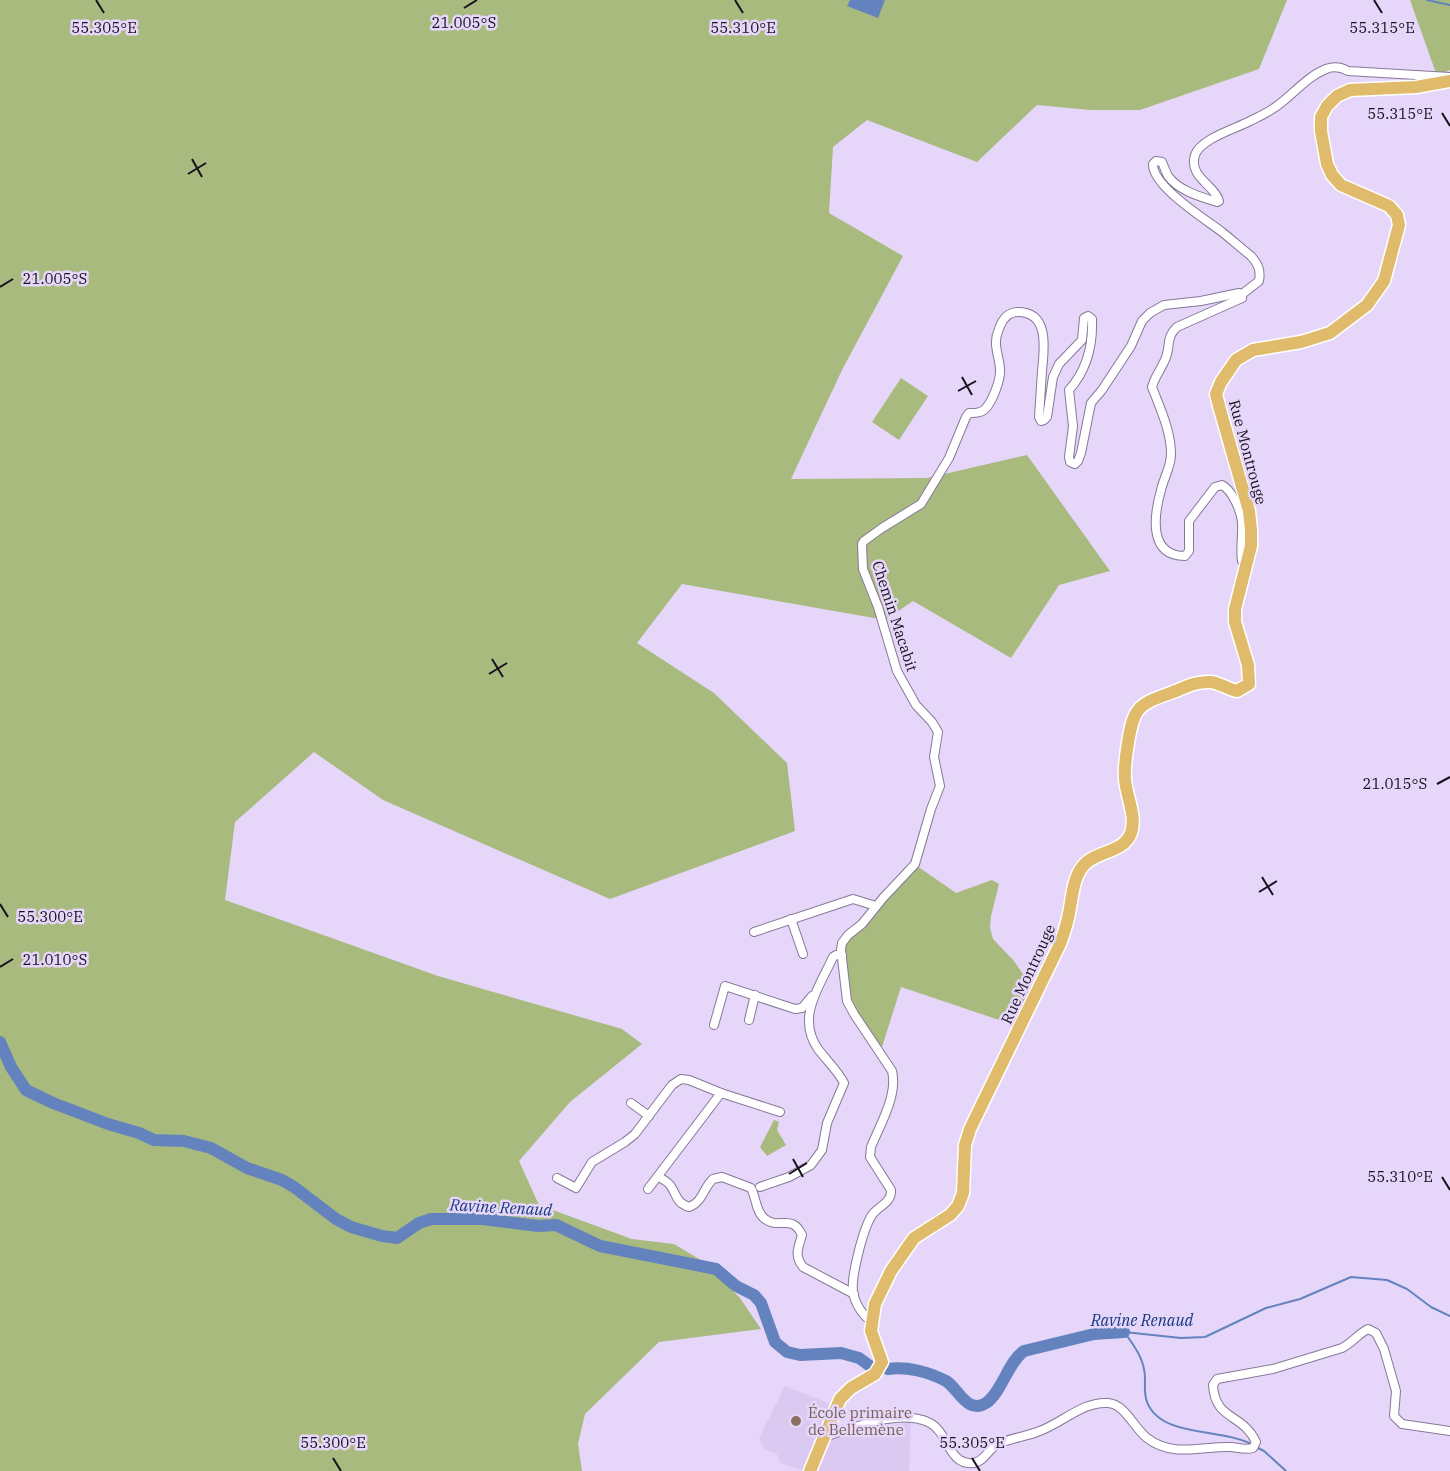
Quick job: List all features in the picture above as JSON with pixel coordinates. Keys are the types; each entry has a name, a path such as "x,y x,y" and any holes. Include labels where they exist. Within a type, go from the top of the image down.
{"main road":[{"name":"Rue Montrouge","path":"810,1471 840,1399 851,1388 875,1374 882,1362 871,1331 873,1311 880,1291 914,1238 950,1215 958,1206 963,1193 964,1145 1060,944 1069,917 1077,876 1083,865 1092,858 1122,846 1129,838 1132,818 1125,780 1125,765 1131,722 1136,711 1150,700 1198,682 1213,682 1237,691 1249,684 1248,665 1235,622 1235,609 1251,546 1249,511 1216,394 1236,360 1252,350 1316,339 1343,324 1367,305 1384,281 1399,225 1397,215 1389,206 1341,185 1332,176 1327,164 1321,117 1327,106 1337,96 1350,90 1416,87 1450,79"}],"street":[{"path":"1246,562 1242,561 1240,551 1242,521 1231,492 1222,485 1215,487 1189,521 1189,551 1185,556 1179,556 1159,545 1156,518 1161,490 1171,465 1172,452 1165,419 1152,387 1166,358 1168,339 1177,327 1242,298 1242,295 1259,281 1260,273 1257,264 1224,234 1161,183 1152,168 1153,164 1156,161 1162,162 1168,176 1178,185 1200,197 1217,202 1219,198 1203,183 1195,169 1194,158 1197,150 1208,141 1274,108 1316,74 1330,67 1341,67 1348,71 1450,79"},
{"name":"Chemin Macabit","path":"854,1294 861,1240 873,1213 887,1202 892,1194 870,1157 871,1147 892,1093 894,1079 892,1071 847,1001 842,944 915,864 940,786 934,757 938,732 916,705 897,670 878,607 863,569 862,544 882,528 921,504 949,458 966,417 986,409 1001,371 994,344 1005,318 1015,312 1027,312 1035,317 1042,329 1045,341 1039,417 1041,421 1047,417 1053,377 1059,363 1082,340 1084,318 1088,316 1092,319 1093,334 1089,357 1070,390 1073,426 1069,457 1070,462 1075,464 1081,453 1091,403 1131,346 1142,321 1164,305 1201,301 1239,292 1242,295"},
{"path":"754,932 853,899 876,906"},
{"path":"791,919 802,954"},
{"name":"Chemin Macabit","path":"760,1187 789,1178 812,1165 822,1150 827,1123 844,1088 844,1083 815,1045 807,1022 809,1011 833,957 842,956"},
{"path":"714,1025 725,986 799,1009 818,991"},
{"path":"749,1020 755,995"},
{"path":"557,1178 576,1188 592,1162 635,1134 672,1085 681,1079 780,1112"},
{"path":"648,1189 721,1093"},
{"path":"631,1103 649,1116"},
{"path":"658,1176 670,1185 675,1197 682,1205 690,1207 696,1205 713,1179 722,1177 751,1188 761,1216 765,1220 771,1223 794,1224 798,1227 802,1235 797,1250 797,1260 803,1267 854,1294 861,1312 873,1323"},
{"path":"824,1437 858,1425 882,1420 912,1419 931,1424 946,1440 956,1459 972,1463 981,1461 992,1448 1008,1440 1039,1432 1092,1404 1110,1403 1124,1411 1149,1440 1162,1446 1190,1451 1230,1447 1245,1450 1253,1448 1256,1442 1252,1433 1218,1406 1213,1385 1217,1379 1274,1369 1342,1348 1351,1344 1368,1329 1376,1333 1384,1349 1396,1391 1394,1416 1398,1421 1402,1424 1450,1431"}],"shaded area":[{"name":"École primaire de Bellemène","path":"785,1386 831,1404 805,1471 780,1463 777,1454 764,1449 759,1438"},
{"name":"École primaire de Bellemène","path":"911,1422 909,1471 817,1471 827,1441 856,1431"}],"green space":[{"path":"0,0 1287,0 1259,69 1140,110 1090,110 1037,105 977,162 867,120 833,147 829,213 903,256 842,370 791,479 927,478 1027,455 1110,571 1059,585 1011,658 913,601 885,620 682,584 637,643 714,693 787,763 795,831 610,899 383,800 314,752 235,822 225,900 438,976 622,1029 642,1044 570,1102 519,1161 539,1205 632,1239 674,1244 704,1262 740,1298 761,1329 659,1342 585,1414 578,1444 582,1471 0,1471"},
{"path":"1410,0 1450,0 1450,70 1437,76"},
{"path":"901,378 928,396 899,440 872,422"},
{"path":"917,866 956,893 992,880 999,884 991,916 990,928 993,939 1014,961 1036,993 1020,1027 901,987 881,1050 847,1001 842,943"},
{"path":"774,1120 779,1122 777,1130 786,1145 767,1156 760,1147"}],"water":[{"path":"850,0 885,0 878,18 847,6"}],"waterway":[{"path":"1427,0 1450,5"},
{"name":"Ravine Renaud","path":"0,1042 11,1067 26,1090 53,1103 154,1140 184,1141 211,1148 247,1168 282,1180 336,1219 351,1227 397,1238 419,1223 431,1219 482,1219 538,1226 556,1225 600,1246 716,1269 736,1286 754,1295 761,1303 775,1342 787,1352 800,1355 841,1353 859,1358 870,1366"},
{"name":"Ravine Renaud","path":"1124,1332 1181,1338 1205,1337 1266,1308 1300,1299 1351,1277 1387,1280 1407,1289 1431,1307 1450,1316"},
{"name":"Ravine Renaud","path":"888,1369 910,1369 932,1375 950,1384 968,1403 979,1406 992,1398 1018,1356 1024,1351 1094,1334 1124,1332"},
{"path":"1125,1333 1141,1360 1145,1372 1146,1399 1154,1413 1165,1422 1178,1427 1238,1439 1251,1444"},
{"path":"1256,1447 1264,1451 1286,1471"}],"place":[{"name":"École primaire de Bellemène","path":"796,1421"}]}
